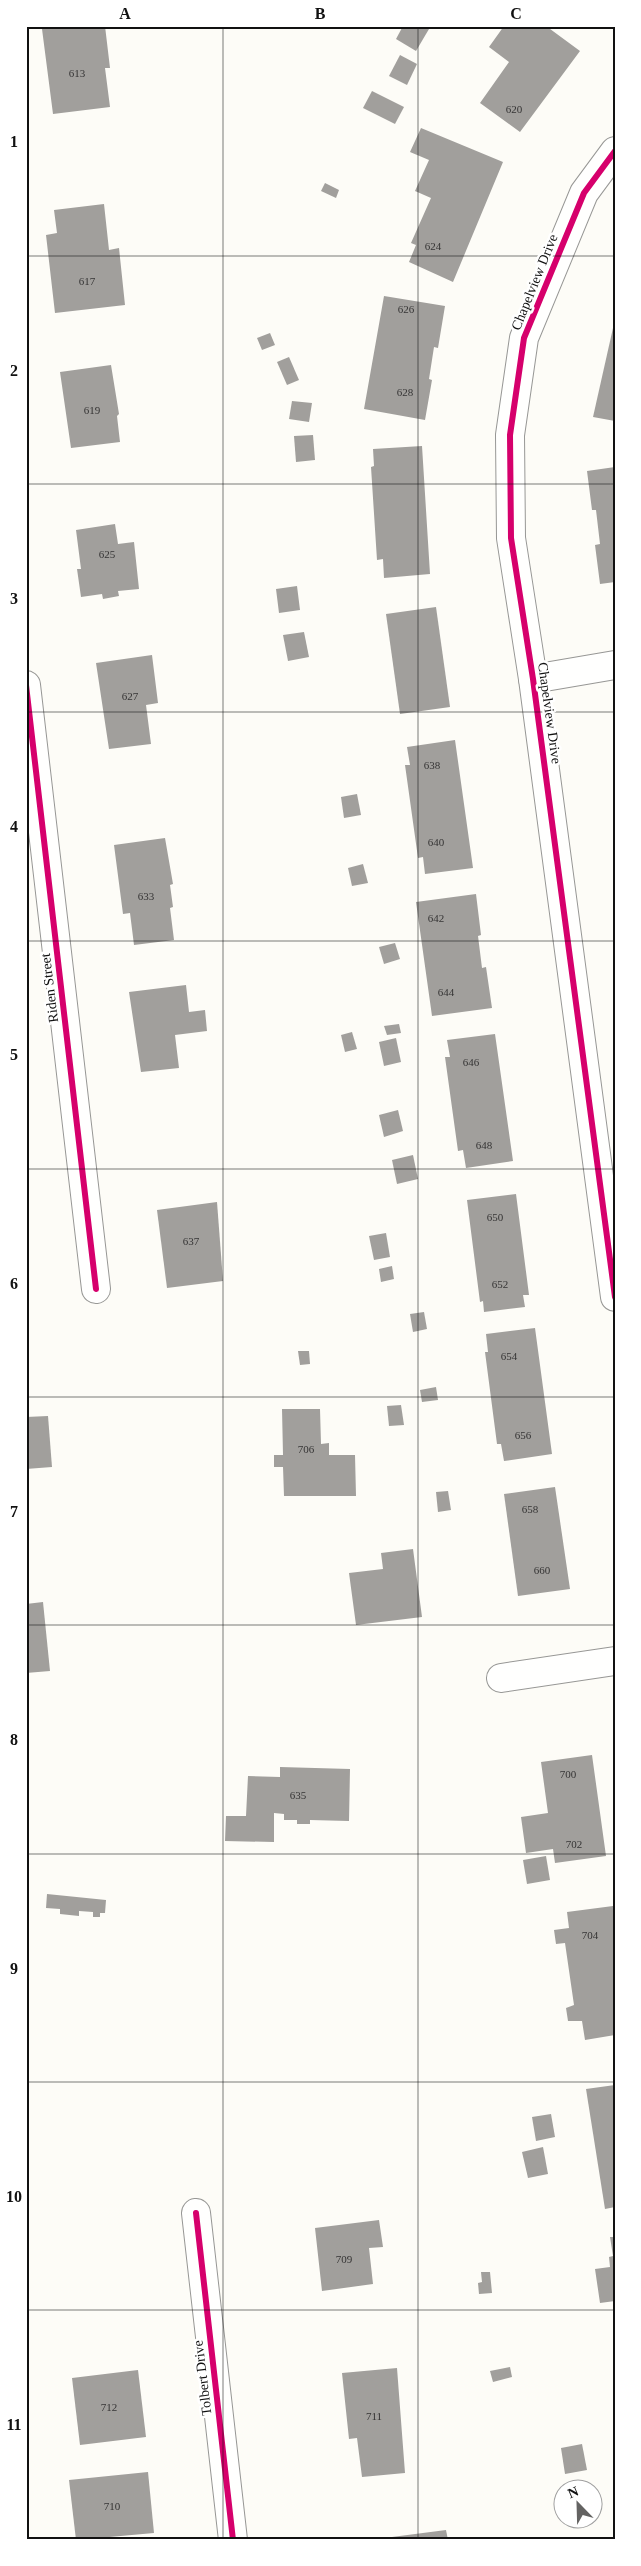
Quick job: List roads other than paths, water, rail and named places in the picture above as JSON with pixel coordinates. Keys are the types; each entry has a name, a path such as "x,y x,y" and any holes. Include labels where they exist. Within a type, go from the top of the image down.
{"street":[{"name":"Chapelview Drive","path":"615,151 584,193 524,338 510,435 511,538 607,1172 615,1297"},
{"path":"533,679 615,665"},
{"name":"Riden Street","path":"26,685 34,821 96,1289"},
{"path":"502,1678 615,1661"},
{"name":"Tolbert Drive","path":"196,2213 233,2540"}]}
